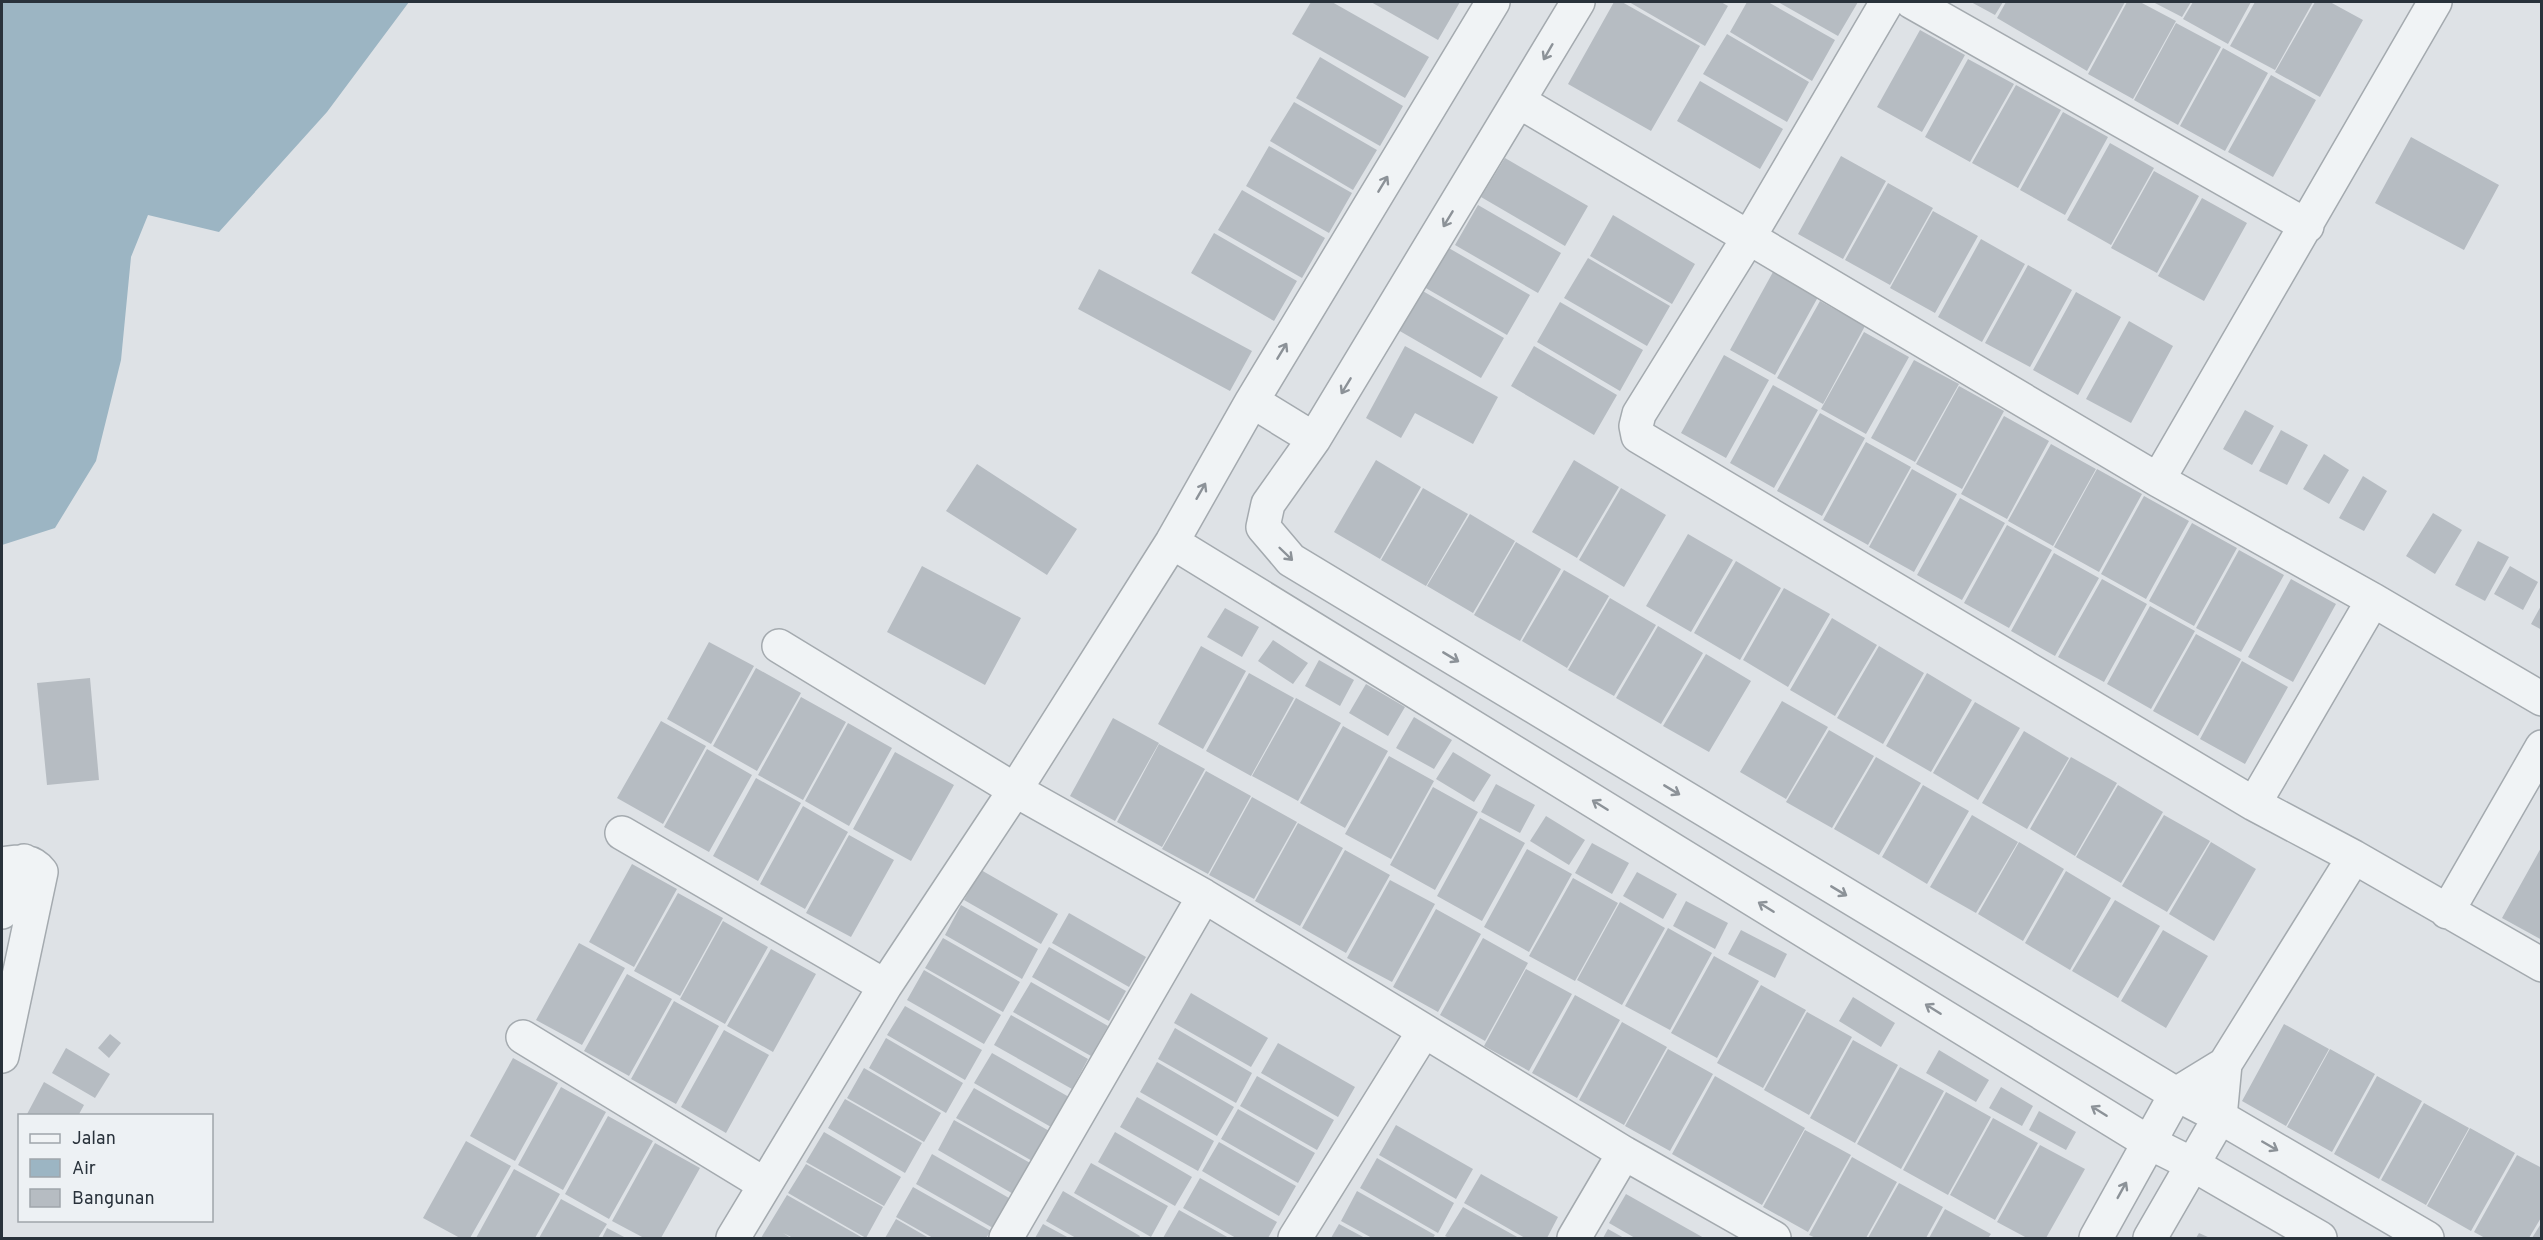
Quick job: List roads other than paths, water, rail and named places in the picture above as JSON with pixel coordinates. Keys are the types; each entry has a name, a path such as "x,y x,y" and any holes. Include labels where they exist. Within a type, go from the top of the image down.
{"street":[{"path":"733,1239 885,986 1015,790 1172,542 1252,401 1493,2"},
{"path":"1578,2 1520,102 1314,439 1268,504 1263,527 1291,560 2176,1094 2220,1117 2427,1239"},
{"path":"1887,2 1749,237 1639,414 1636,426 1638,436 2254,804 2354,857 2541,965"},
{"path":"1911,2 2307,226"},
{"path":"2158,480 2307,226 2423,6"},
{"path":"1520,102 2158,480 2373,600 2541,699"},
{"path":"1252,401 1314,439"},
{"path":"1172,542 2148,1142 2192,1164 2320,1239"},
{"path":"2254,804 2373,600"},
{"path":"1380,669 1404,628"},
{"path":"779,646 1015,790 1204,896 1624,1153 1774,1239"},
{"path":"2447,912 2541,747"},
{"path":"622,834 885,986"},
{"path":"2150,1239 2220,1117 2225,1064 2354,857"},
{"path":"2,912 13,863 35,864 41,872 2,1056"},
{"path":"1006,1239 1204,896"},
{"path":"1295,1239 1424,1031"},
{"path":"523,1037 764,1184"},
{"path":"2096,1239 2176,1094 2225,1064"},
{"path":"1574,1239 1624,1153"}],"water":[{"path":"2,2 409,2 327,112 219,232 148,215 131,257 121,360 96,461 55,528 2,545"}]}
